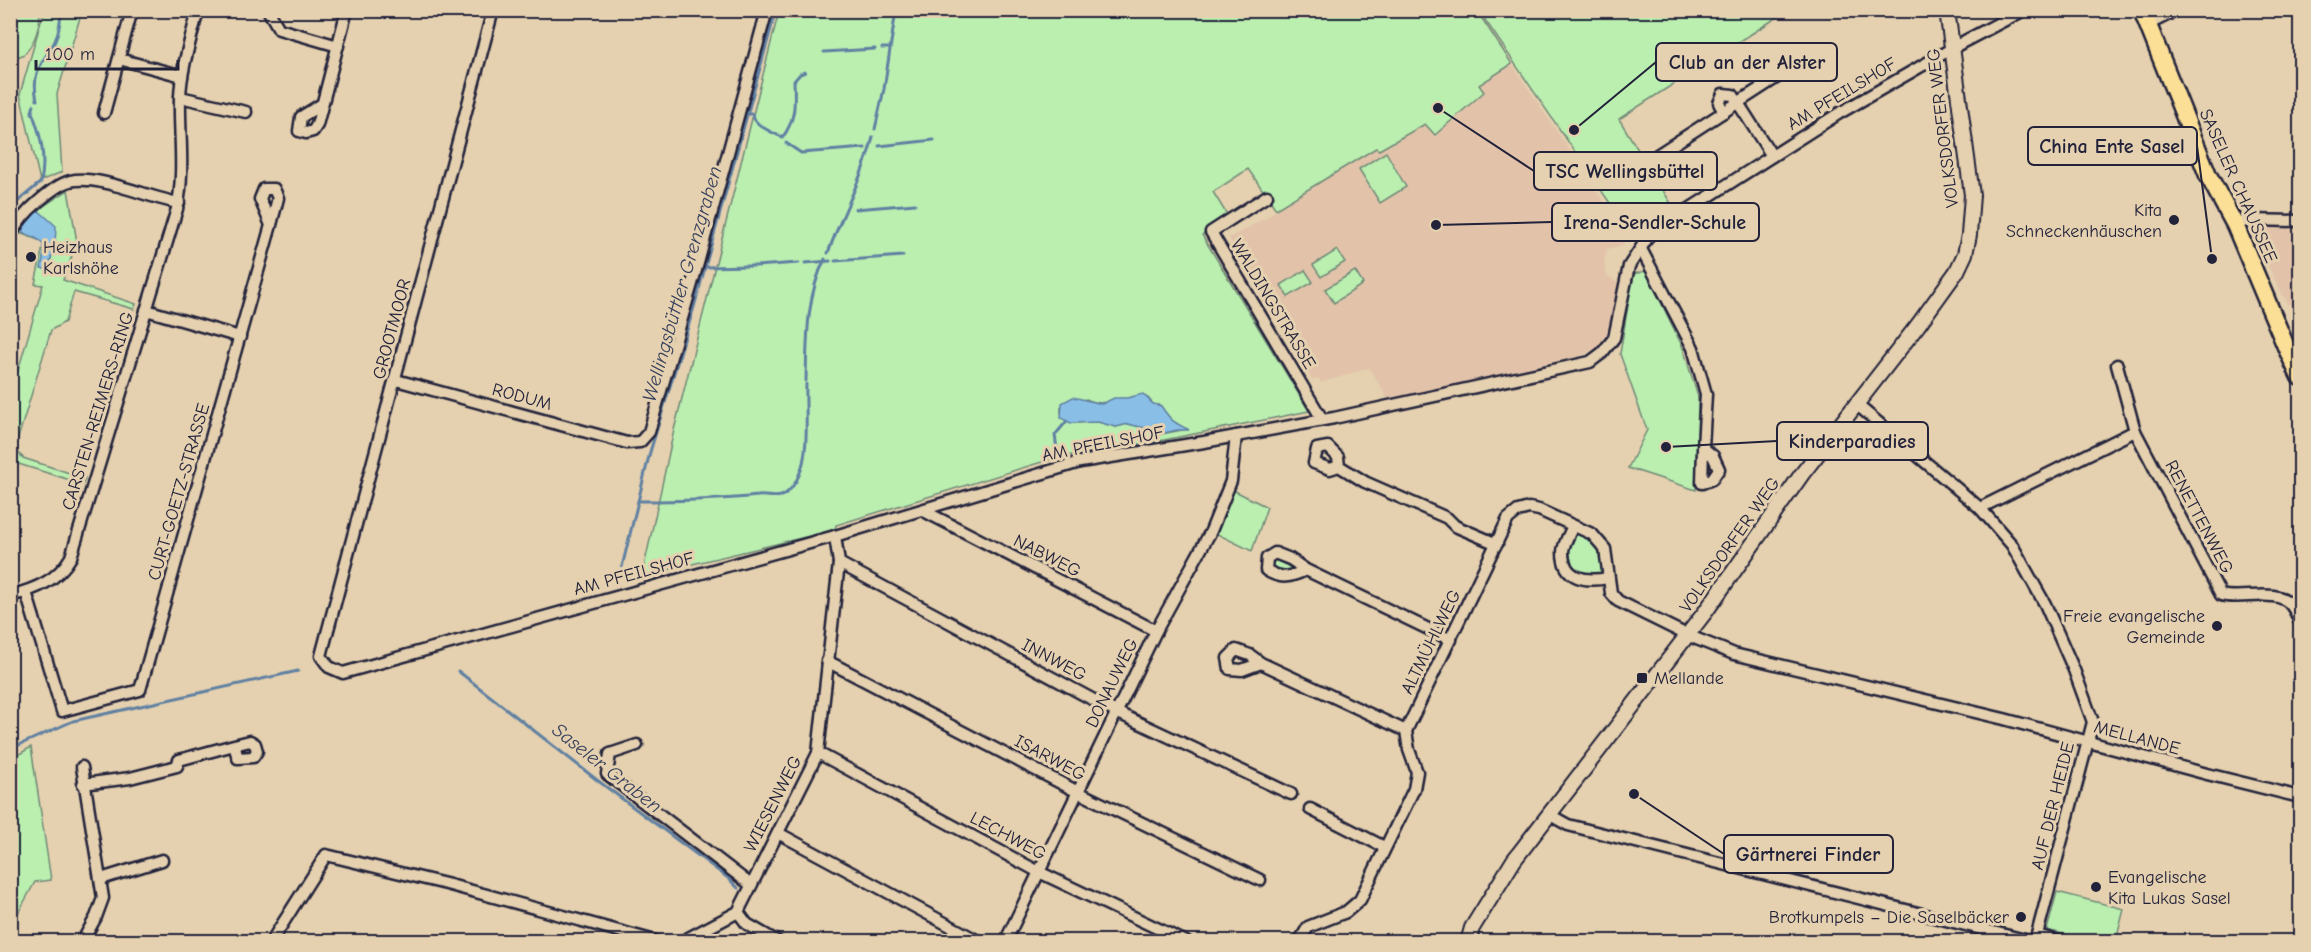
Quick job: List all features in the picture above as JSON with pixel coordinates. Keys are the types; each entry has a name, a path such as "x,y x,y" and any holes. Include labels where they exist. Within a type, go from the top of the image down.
{"main road":[{"name":"SASELER CHAUSSEE","path":"2145,18 2208,175 2235,225 2301,377"}],"street":[{"path":"104,114 132,10"},
{"name":"CARSTEN-REIMERS-RING","path":"10,596 26,592 58,575 71,557 179,203 183,172 180,97 182,76 198,10"},
{"path":"268,10 279,29 338,46"},
{"path":"322,104 347,10"},
{"name":"GROOTMOOR","path":"321,656 493,10"},
{"name":"RODUM","path":"396,380 627,443 640,442 649,432 656,410 767,10"},
{"name":"VOLKSDORFER WEG","path":"1468,942 1472,928 1514,860 1687,636 1802,474 1948,284 1965,254 1971,223 1972,195 1947,10"},
{"name":"AM PFEILSHOF","path":"321,656 329,667 343,673 924,511 1080,462 1236,436 1440,396 1590,362 1602,354 1614,338 1629,266 1650,234 1838,114 1952,48 2024,10"},
{"path":"2145,18 2177,10"},
{"path":"1657,155 1810,56"},
{"path":"119,59 182,76"},
{"path":"180,97 246,112"},
{"path":"1738,102 1772,156"},
{"path":"10,237 23,216 37,202 59,186 74,181 98,182 179,203"},
{"name":"WALDINGSTRASSE","path":"1267,196 1211,232 1322,419"},
{"path":"2235,225 2248,220 2301,221"},
{"name":"CURT-GOETZ-STRASSE","path":"26,592 62,711 140,690 271,225"},
{"path":"1641,249 1693,348 1706,394 1703,448"},
{"path":"146,310 240,336"},
{"name":"RENETTENWEG","path":"2117,365 2135,431 2221,595 2232,599 2274,595 2290,603 2301,622"},
{"name":"AUF DER HEIDE","path":"1856,404 1980,508 2012,545 2045,604 2074,670 2093,722 2035,939"},
{"path":"1980,508 2135,431"},
{"name":"DONAUWEG","path":"1005,942 1156,632 1211,531 1231,482 1236,436"},
{"path":"1339,466 1365,482 1447,518 1455,526 1497,544"},
{"name":"ALTMÜHLWEG","path":"1406,731 1508,519 1529,508 1539,510 1592,534 1605,549 1611,593 1618,601 1687,636"},
{"name":"NABWEG","path":"924,511 1156,632"},
{"path":"1573,526 1563,551 1567,569 1571,574 1588,581 1608,578"},
{"name":"WIESENWEG","path":"738,912 818,753 839,563 836,536"},
{"name":"INNWEG","path":"839,563 1116,712 1291,794"},
{"path":"1306,570 1450,640"},
{"name":"MELLANDE","path":"1687,636 1734,654 2004,719 2301,797"},
{"name":"ISARWEG","path":"827,661 1077,792 1260,880"},
{"path":"1261,663 1406,731 1409,750 1417,772 1414,789 1360,900 1346,912 1308,927 1299,942"},
{"path":"83,784 130,778 177,766 179,760 234,745"},
{"path":"637,745 610,754 607,774 751,885"},
{"name":"LECHWEG","path":"818,753 1039,872 1186,942"},
{"path":"82,767 103,898 96,917 82,942"},
{"path":"1310,809 1384,847"},
{"path":"1550,815 1568,825 2035,939 2061,942"},
{"path":"778,833 980,942"},
{"path":"272,942 326,855 461,888 659,942"},
{"path":"101,879 162,860"},
{"path":"681,942 738,912 747,924 778,942"},
{"path":"752,942 758,931"}],"shaded area":[{"path":"1512,64 1602,199 1627,232 1623,246 1607,249 1604,262 1607,276 1619,283 1607,336 1597,348 1581,356 1388,399 1369,368 1321,383 1318,378 1312,380 1229,238 1269,216 1276,209 1377,147 1425,124 1435,135 1483,92 1478,86"},
{"path":"2254,225 2300,227 2300,308 2288,304 2281,292 2264,257"}],"green space":[{"path":"15,11 39,11 40,16 34,39 28,49 22,55 11,58 11,20"},
{"path":"44,11 82,11 57,94 62,172 40,181 20,94"},
{"path":"779,11 1477,11 1512,64 1479,85 1484,92 1435,135 1425,124 1379,150 1376,148 1276,209 1248,169 1213,192 1229,218 1202,235 1309,411 1164,440 1055,458 836,525 835,529 826,532 642,576 674,430","holes":["1129,398 1148,398 1153,404 1161,406 1172,421 1188,429 1156,435 1145,428 1128,424 1116,427 1098,422 1074,423 1061,413 1061,407 1086,399 1100,403"]},
{"path":"1479,11 1787,11 1619,119 1672,205 1631,234"},
{"path":"1386,152 1406,187 1380,203 1359,169"},
{"path":"68,190 77,242 63,280 136,304 134,309 74,292 65,322 51,330 15,448 23,458 85,478 83,484 12,462 11,466 11,395 43,285 35,284 44,242 19,233 42,207"},
{"path":"1337,250 1345,262 1321,277 1313,265"},
{"path":"1305,270 1313,282 1288,297 1281,285"},
{"path":"1355,271 1363,284 1334,303 1325,289"},
{"path":"1646,271 1683,348 1698,397 1696,490 1628,468 1647,430 1620,354 1633,274"},
{"path":"1233,490 1267,507 1252,551 1215,533"},
{"path":"1578,532 1589,540 1599,553 1605,572 1603,574 1589,575 1577,571 1569,563 1567,549"},
{"path":"1275,560 1296,570 1277,572 1271,566"},
{"path":"31,747 51,880 35,882 11,926 11,759"},
{"path":"2057,892 2124,909 2116,941 2091,941 2047,930"}],"water":[{"path":"38,210 56,226 55,244 48,270 41,268 44,254 43,244 36,238 22,233 28,220"},
{"path":"1143,394 1153,404 1161,406 1173,421 1189,430 1156,435 1145,428 1128,424 1116,427 1098,422 1071,423 1061,418 1062,403 1073,397 1102,404 1114,398"}],"waterway":[{"path":"37,100 36,76 56,39 62,10"},
{"name":"Wellingsbüttler Grenzgraben","path":"622,567 650,452 694,307 776,10"},
{"path":"875,129 884,89 896,10"},
{"path":"882,48 891,48"},
{"path":"824,52 875,49"},
{"path":"782,138 792,118 794,81 805,72"},
{"path":"10,208 41,182 43,155 32,112 34,105"},
{"path":"747,114 752,114 760,125 782,137"},
{"path":"828,253 864,167 873,137"},
{"path":"879,146 934,140"},
{"path":"786,143 801,153 865,148"},
{"path":"855,209 915,204"},
{"path":"835,261 903,256"},
{"path":"806,381 807,334 811,303 825,259"},
{"path":"805,263 830,261"},
{"path":"755,266 799,263"},
{"path":"705,267 753,266"},
{"path":"638,501 784,495 798,478 805,455 806,384"},
{"path":"1058,457 1055,435 1066,422"},
{"path":"10,749 73,721 298,671"},
{"name":"Saseler Graben","path":"458,671 738,888"}],"place":[{"name":"TSC Wellingsbüttel","path":"1438,108"},
{"name":"Club an der Alster","path":"1574,130"},
{"name":"Kita Schneckenhäuschen","path":"2174,220"},
{"name":"Irena-Sendler-Schule","path":"1436,225"},
{"name":"Heizhaus Karlshöhe","path":"31,257"},
{"name":"China Ente Sasel","path":"2212,259"},
{"name":"Kinderparadies","path":"1666,447"},
{"name":"Freie evangelische Gemeinde","path":"2217,626"},
{"name":"Mellande","path":"1642,678"},
{"name":"Gärtnerei Finder","path":"1634,794"},
{"name":"Evangelische Kita Lukas Sasel","path":"2096,887"},
{"name":"Brotkumpels – Die Saselbäcker","path":"2021,917"}]}
